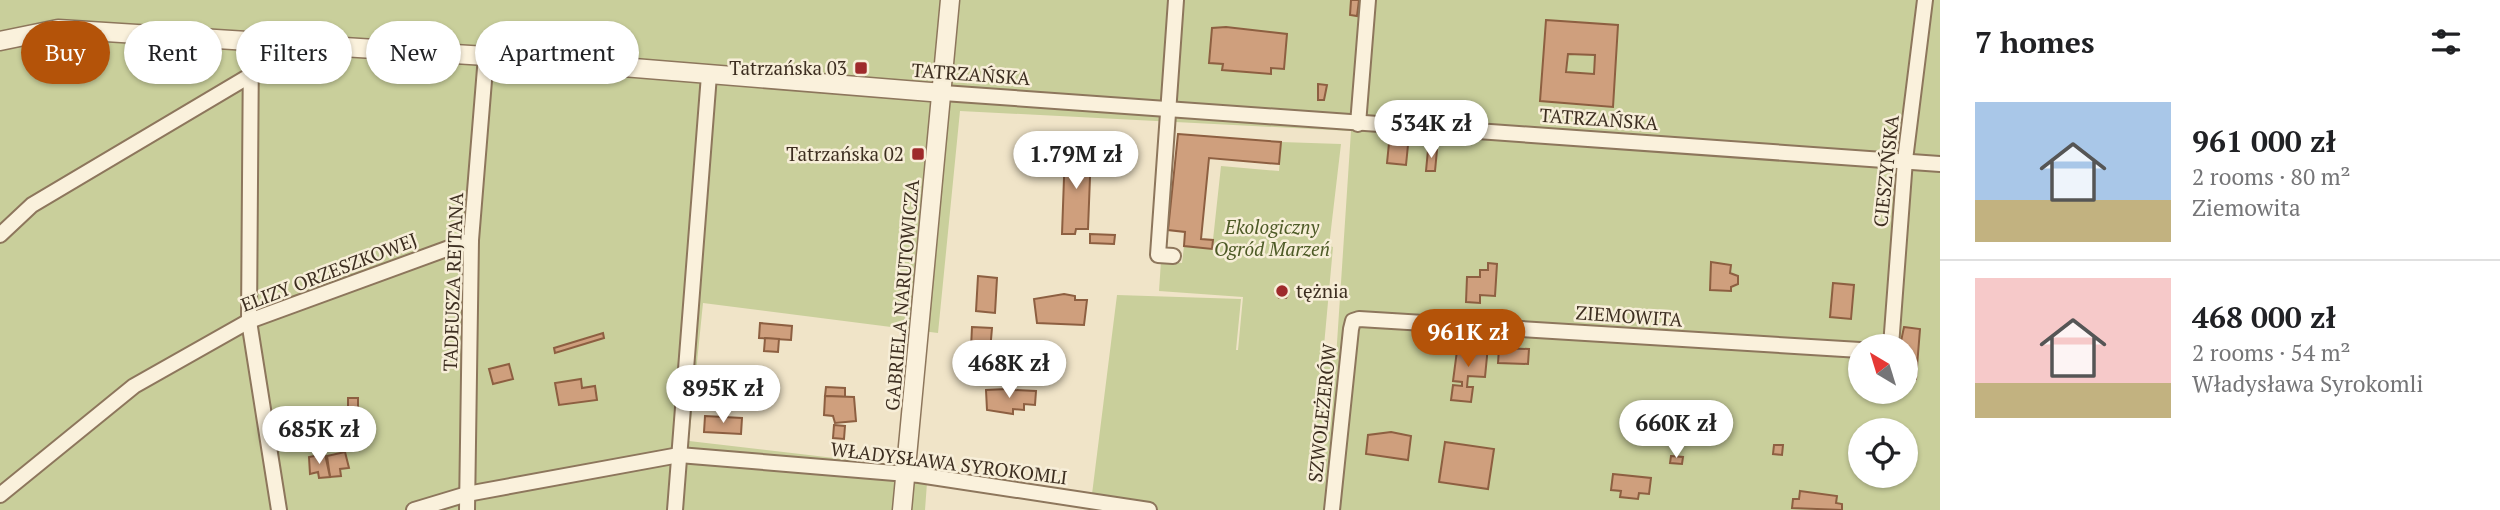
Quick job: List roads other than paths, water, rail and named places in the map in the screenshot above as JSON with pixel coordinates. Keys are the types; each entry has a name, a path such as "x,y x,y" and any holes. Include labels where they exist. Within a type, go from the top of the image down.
{"street":[{"name":"GABRIELA NARUTOWICZA","path":"902,510 950,0"},
{"path":"1173,256 1158,255 1176,0"},
{"path":"1358,124 1368,0"},
{"name":"CIESZYŃSKA","path":"1892,334 1905,160 1925,0"},
{"name":"TATRZAŃSKA","path":"0,41 58,29 236,42"},
{"name":"TATRZAŃSKA","path":"352,49 475,55"},
{"name":"TATRZAŃSKA","path":"639,69 1358,124 1940,164"},
{"path":"675,510 709,75"},
{"path":"0,235 33,205 236,84"},
{"path":"251,84 250,321 279,510"},
{"name":"TADEUSZA REJTANA","path":"467,510 471,240 483,84"},
{"name":"ELIZY ORZESZKOWEJ","path":"0,495 134,386 250,321 471,240"},
{"name":"ZIEMOWITA","path":"1353,321 1359,318 1848,349"},
{"name":"SZWOLEŻERÓW","path":"1332,510 1353,321"},
{"name":"WŁADYSŁAWA SYROKOMLI","path":"414,510 467,494 679,455 906,473 1107,507 1149,510"}],"place":[{"name":"Tatrzańska 03","path":"861,68"},
{"name":"Tatrzańska 02","path":"918,154"},
{"name":"tężnia","path":"1282,291"}],"park label":[{"name":"Ekologiczny Ogród Marzeń","path":"1272,238"}]}
